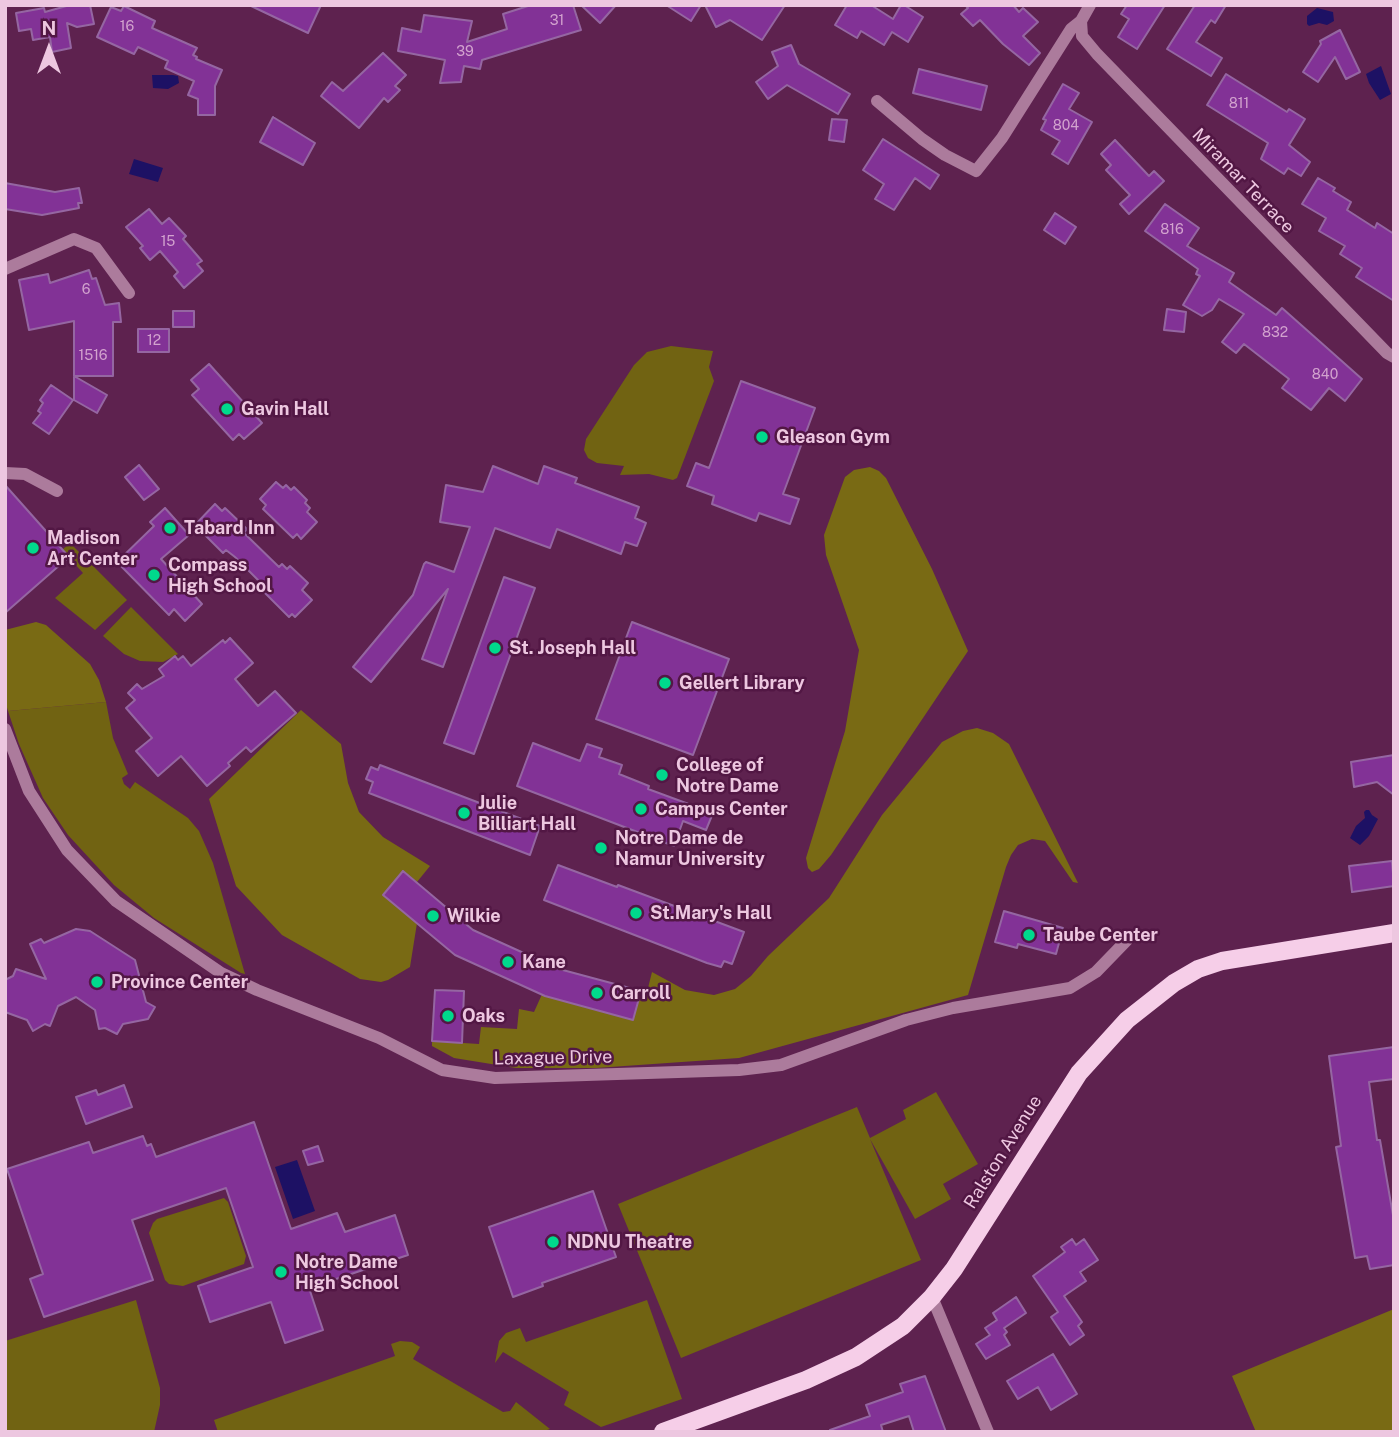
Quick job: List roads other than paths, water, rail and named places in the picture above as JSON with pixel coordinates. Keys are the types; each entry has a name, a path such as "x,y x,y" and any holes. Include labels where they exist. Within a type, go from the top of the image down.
{"main road":[{"name":"Ralston Avenue","path":"663,1432 806,1380 856,1357 903,1326 932,1297 975,1237 1079,1073 1101,1046 1151,1000 1174,983 1198,969 1222,961 1394,933"}],"street":[{"path":"877,101 922,139 976,171 1002,138 1070,29 1081,21 1090,5"},
{"name":"Miramar Terrace","path":"1081,21 1082,36 1106,64 1394,357"},
{"path":"5,269 74,239 96,248 129,293"},
{"path":"5,473 26,474 57,491"},
{"name":"Laxague Drive","path":"5,729 29,791 45,816 67,850 116,901 221,973 379,1038 442,1070 495,1078 739,1070 781,1065 906,1020 953,1008 1070,988 1096,972 1127,940"},
{"path":"932,1297 988,1432"}],"place":[{"name":"Gavin Hall","path":"227,409"},
{"name":"Gleason Gym","path":"762,437"},
{"name":"Tabard Inn","path":"170,528"},
{"name":"Madison Art Center","path":"33,548"},
{"name":"Compass High School","path":"154,575"},
{"name":"St. Joseph Hall","path":"495,648"},
{"name":"Gellert Library","path":"665,683"},
{"name":"College of Notre Dame","path":"662,775"},
{"name":"Campus Center","path":"641,809"},
{"name":"Julie Billiart Hall","path":"464,813"},
{"name":"Notre Dame de Namur University","path":"601,848"},
{"name":"St.Mary's Hall","path":"636,913"},
{"name":"Wilkie","path":"433,916"},
{"name":"Taube Center","path":"1029,935"},
{"name":"Kane","path":"508,962"},
{"name":"Province Center","path":"97,982"},
{"name":"Carroll","path":"597,993"},
{"name":"Oaks","path":"448,1016"},
{"name":"NDNU Theatre","path":"553,1242"},
{"name":"Notre Dame High School","path":"281,1272"}]}
